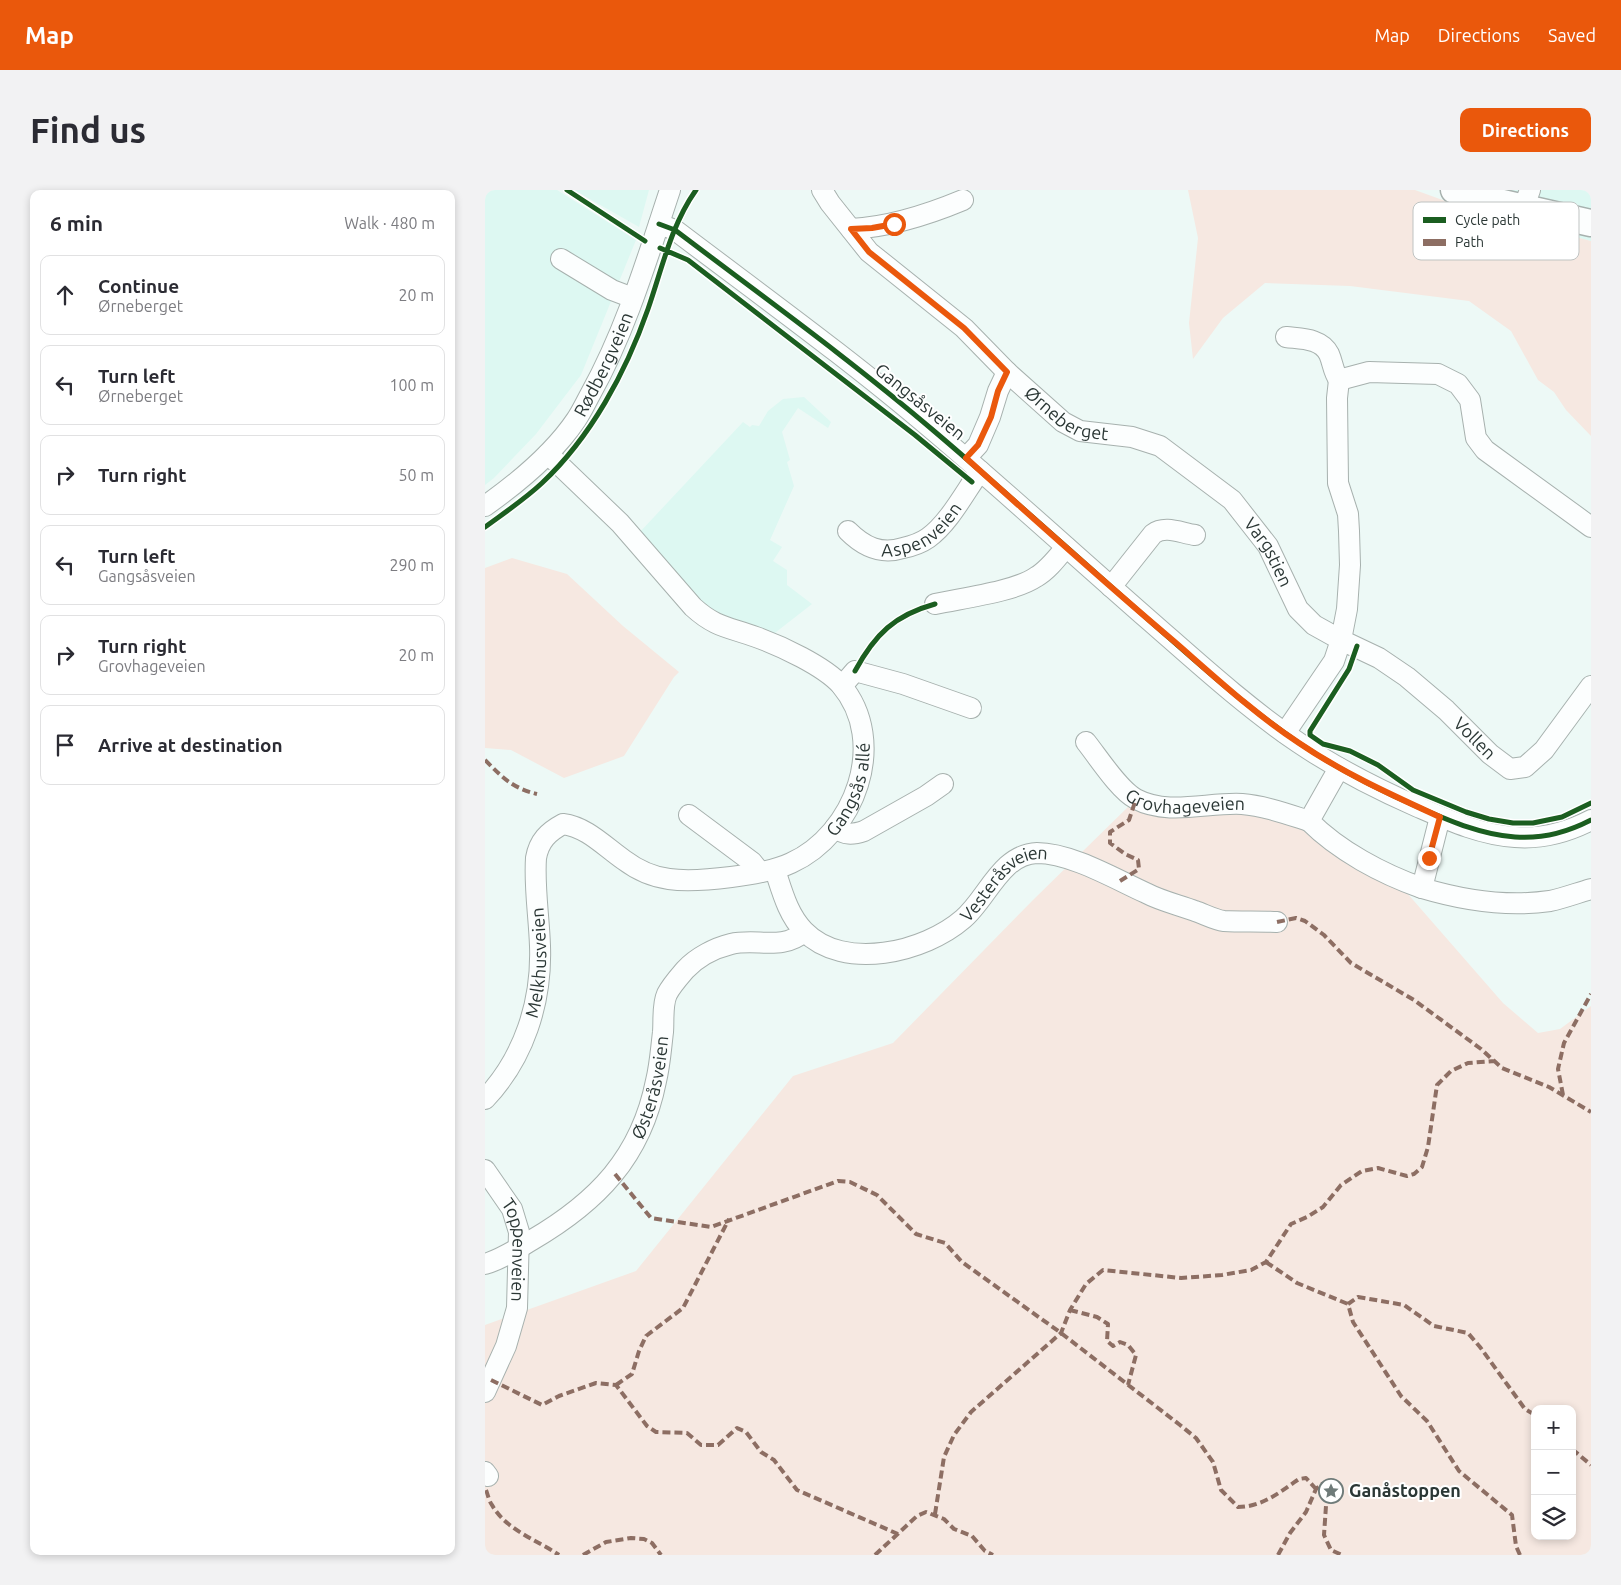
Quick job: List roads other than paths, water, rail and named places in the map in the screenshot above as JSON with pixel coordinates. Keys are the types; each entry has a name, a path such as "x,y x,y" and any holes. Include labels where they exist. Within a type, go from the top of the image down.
{"main road":[{"path":"1454,190 1472,196 1527,199"},
{"path":"1579,218 1591,223"}],"street":[{"name":"Rødbergveien","path":"485,506 502,494 548,454 576,420 614,347 670,190"},
{"name":"Ørneberget","path":"822,190 869,252 964,328 1007,372 1063,422 1080,431 1132,437 1160,446 1191,468"},
{"path":"851,229 894,224 963,200"},
{"name":"Gangsåsveien","path":"659,224 675,230 889,394 973,464 1111,588 1245,703 1285,733 1339,768 1440,817 1481,831 1514,837 1548,835 1566,831 1591,820"},
{"path":"561,259 612,290 633,298"},
{"path":"1285,733 1334,661 1341,640 1347,609 1350,565 1348,514 1338,483 1337,398 1339,380 1334,374 1328,353 1321,345 1309,339 1286,338"},
{"name":"Aspenveien","path":"849,531 858,541 879,551 913,546 928,538 941,526 973,464 978,445 991,417 998,391 1007,372"},
{"path":"1339,380 1369,372 1400,372 1438,374 1458,384 1470,400 1476,438 1485,450 1591,527"},
{"name":"Gangsås allé","path":"548,454 620,523 703,616 727,629 771,644 821,668 833,676 842,686 856,710 863,744 863,762 855,797 835,828 807,854 793,863 767,871 711,879 669,879 640,870 625,862 586,832 577,827 563,824"},
{"name":"Vargstien","path":"1191,468 1232,500 1268,546 1298,609 1314,625 1341,640"},
{"path":"1111,588 1157,530 1165,529 1195,535"},
{"path":"935,604 1022,584 1036,578 1066,547"},
{"name":"Vollen","path":"1341,640 1379,658 1407,677 1446,710 1490,754 1510,769 1525,767 1544,750 1591,686"},
{"path":"842,686 855,670 950,699 971,708"},
{"name":"Grovhageveien","path":"1086,742 1126,791 1135,799 1177,807 1242,804 1273,810 1309,821 1320,831 1363,860 1422,888 1462,898 1526,902 1549,901 1591,889"},
{"path":"1309,821 1339,768"},
{"path":"835,828 843,834 854,834 864,831 926,796 943,784"},
{"path":"689,815 767,871"},
{"path":"1422,888 1440,817"},
{"name":"Melkhusveien","path":"485,1099 501,1081 512,1063 529,1026 536,1000 540,972 535,858 537,849 545,836 563,824"},
{"name":"Vesteråsveien","path":"767,871 804,932 825,945 856,954 894,952 947,932 965,918 999,874 1009,865 1022,856 1035,853 1050,854 1069,859 1147,894 1222,920 1277,922"},
{"name":"Østeråsveien","path":"485,1264 518,1248 561,1222 582,1206 615,1174 644,1122 651,1104 657,1078 667,994 687,968 699,958 732,944 787,942 797,938 804,932"},
{"name":"Toppenveien","path":"485,1170 512,1209 519,1232 517,1308 506,1346 485,1392"}],"place":[{"name":"Ganåstoppen","path":"1331,1491"}]}
